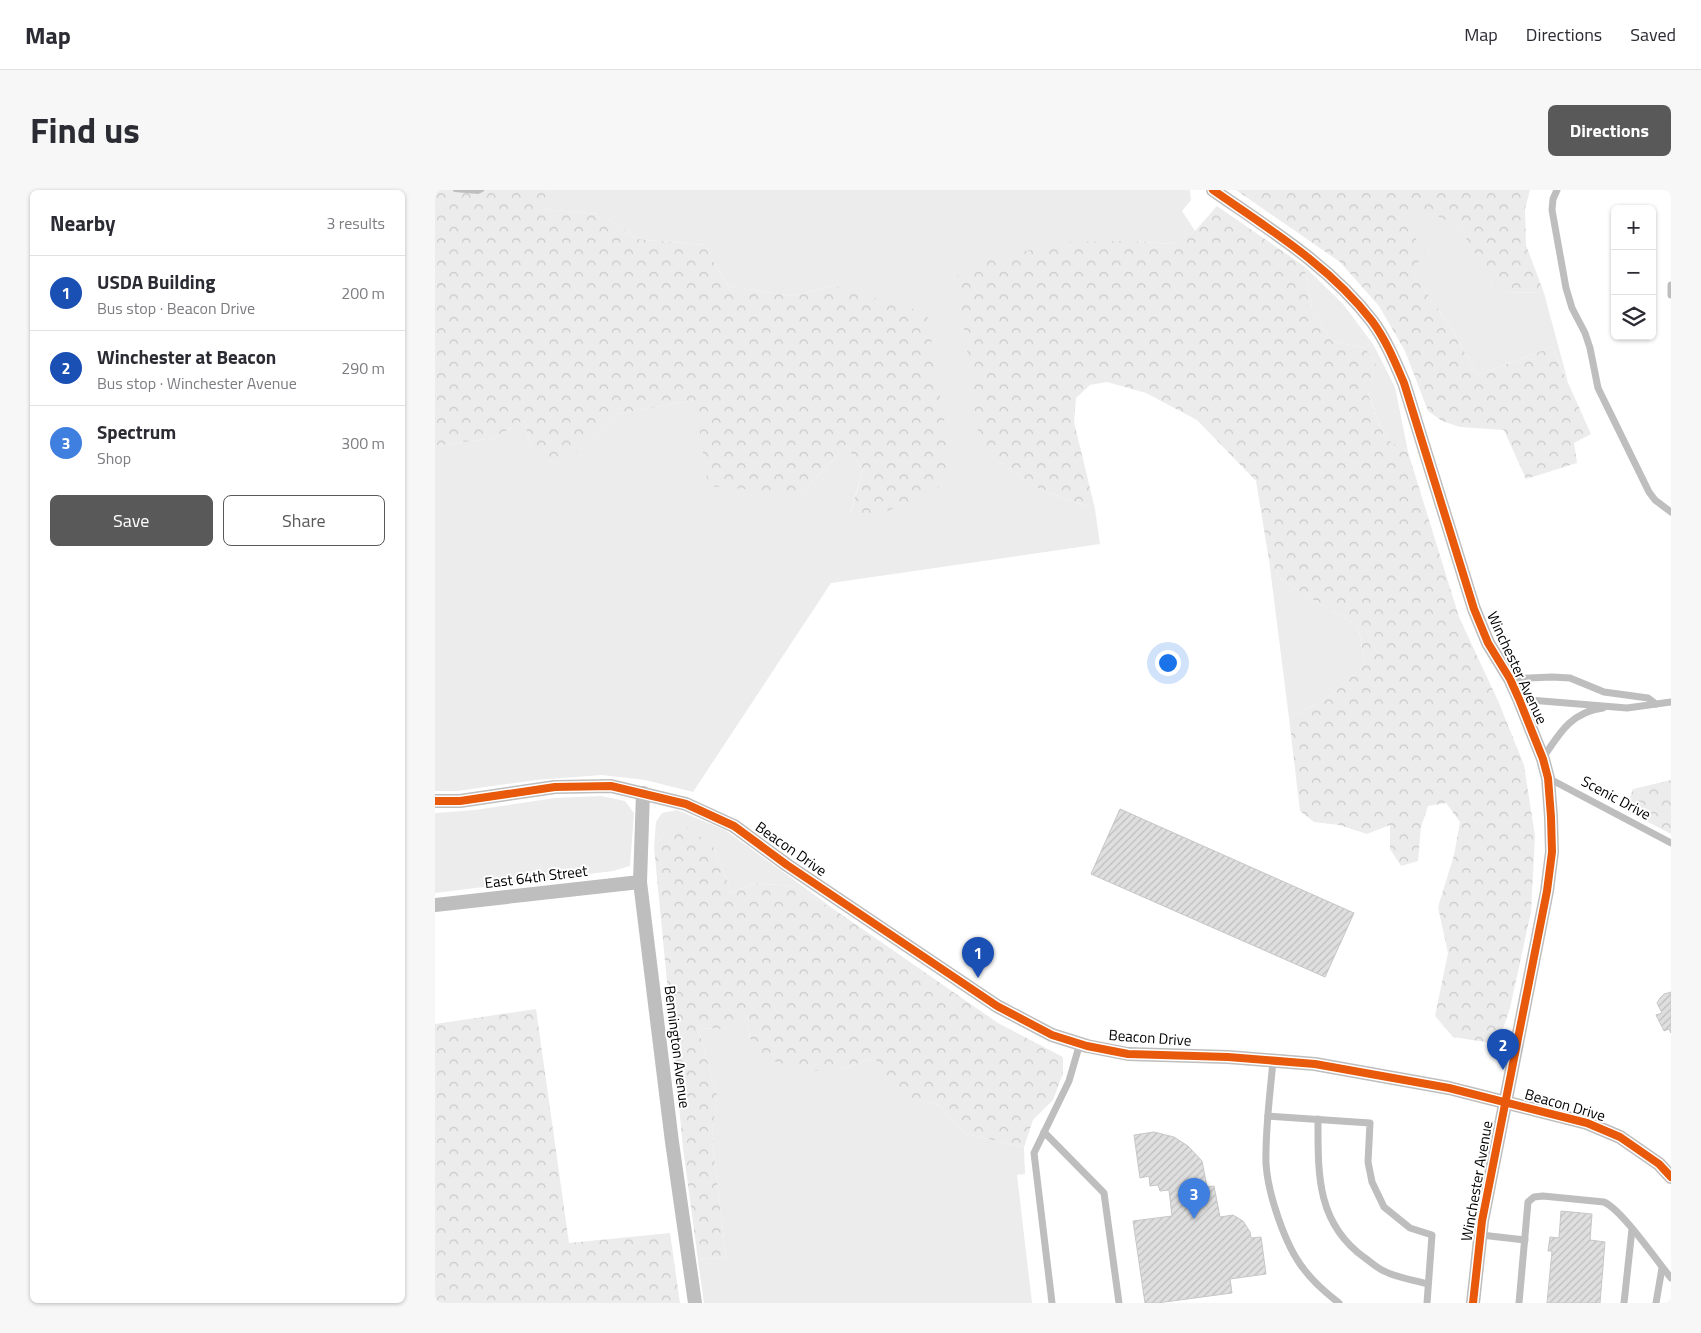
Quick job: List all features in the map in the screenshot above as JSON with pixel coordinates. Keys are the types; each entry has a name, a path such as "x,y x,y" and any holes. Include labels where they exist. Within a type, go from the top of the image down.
{"street":[{"name":"Winchester Avenue","path":"1213,190 1314,262 1346,291 1373,322 1386,344 1404,383 1474,609 1489,643 1510,679 1519,699 1543,759 1548,778 1552,852 1547,892 1505,1102 1481,1235 1473,1303"},
{"name":"Beacon Drive","path":"435,801 460,801 555,787 611,786 686,804 734,826 787,865 997,1006 1052,1035 1080,1044 1128,1054 1228,1057 1315,1064 1449,1088 1587,1123 1620,1137 1659,1164 1671,1177"},
{"name":"Bennington Avenue","path":"643,793 640,882 672,1142 695,1303"},
{"name":"East 64th Street","path":"435,905 640,882"}],"lane":[{"path":"1557,190 1553,199 1552,210 1566,288 1572,308 1588,340 1598,388 1649,492 1655,500 1671,512"},
{"path":"1671,285 1671,295"},
{"path":"1510,679 1570,678 1603,692 1648,698 1655,704"},
{"path":"1519,699 1627,708 1671,702"},
{"path":"1543,759 1567,724 1582,713 1614,707"},
{"name":"Scenic Drive","path":"1548,778 1671,842"},
{"path":"1052,1303 1034,1152 1069,1081 1080,1044"},
{"path":"1273,1060 1268,1116 1267,1164 1270,1191 1291,1248 1302,1268 1321,1289 1339,1303"},
{"path":"1268,1116 1370,1123 1368,1162 1371,1182 1384,1207 1410,1228 1432,1235 1427,1303"},
{"path":"1318,1119 1319,1174 1323,1199 1335,1228 1355,1251 1383,1271 1428,1284"},
{"path":"1044,1132 1104,1193 1119,1303"},
{"path":"1519,1303 1528,1202 1534,1197 1543,1196 1604,1202 1610,1205 1671,1278"},
{"path":"1624,1303 1632,1229"},
{"path":"1481,1235 1525,1240"},
{"path":"1656,1303 1662,1268"}],"green space":[{"path":"435,190 547,190 542,209 600,214 637,239 704,245 728,286 793,296 833,286 927,313 950,458 938,488 870,519 850,514 863,470 846,446 801,494 708,486 695,400 616,414 579,451 553,466 532,452 524,420 494,438 435,446"},
{"path":"547,190 1190,190 1191,200 1182,211 1195,231 1172,244 1132,241 998,461 1039,489 1095,509 1100,544 831,583 693,792 645,780 602,775 536,780 457,791 435,791 435,446 494,438 524,420 532,452 579,451 616,414 695,400 801,494 846,446 863,470 850,513 938,488 833,286 793,296 728,286 704,245 637,239 600,214 541,209"},
{"path":"1236,190 1530,190 1525,209 1526,245 1544,293 1499,292 1459,227 1421,208 1405,220 1425,254 1411,271 1450,326 1478,375 1552,347 1591,434 1574,443 1577,463 1526,479 1504,430 1460,427 1442,421 1428,411 1405,351 1379,306 1340,262"},
{"path":"1217,206 1304,266 1313,313 1332,341 1365,348 1376,363 1368,394 1385,438 1408,452 1459,617 1499,703 1524,765 1535,836 1531,912 1510,1008 1498,1044 1453,1037 1435,1016 1448,953 1438,907 1454,855 1460,822 1446,803 1428,806 1421,827 1418,861 1401,866 1390,849 1390,825 1367,834 1339,825 1314,822 1300,811 1289,718 1323,701 1365,665 1358,625 1318,603 1281,579 1269,560 1256,481 1197,420 1146,393 1107,382 1090,385 1076,398 1074,422 1095,509 1039,489 998,461 979,439 957,276 991,258 1070,242 1132,241 1172,244 1195,231"},
{"path":"1421,207 1459,227 1500,292 1544,293 1568,382 1552,347 1478,375 1450,326 1411,271 1405,220"},
{"path":"1304,266 1343,304 1373,344 1395,387 1408,452 1385,438 1368,393 1376,363 1365,348 1332,341 1313,313"},
{"path":"1269,560 1281,579 1318,603 1358,625 1365,665 1323,701 1289,718"},
{"path":"1671,780 1671,834 1625,810 1633,789"},
{"path":"601,796 625,801 634,813 630,866 613,871 435,893 435,813 475,810 555,798"},
{"path":"677,810 725,830 838,912 792,886 754,883 732,893 713,846 666,830 654,847 656,822 662,813"},
{"path":"687,827 713,846 732,893 754,883 792,886 838,912 998,1023 1063,1057 1063,1073 1053,1100 1033,1120 1024,1147 966,1134 939,1105 914,1099 888,1087 875,1057 838,1071 809,1071 766,1059 750,1038 747,1015 723,1029 698,1028 717,1095 712,1138 726,1257 698,1260 683,1148 654,847 666,830"},
{"path":"536,1009 569,1243 670,1233 680,1303 435,1303 435,1024"},
{"path":"747,1014 750,1038 838,1071 875,1057 914,1099 939,1105 966,1134 1024,1147 1025,1174 1017,1175 1032,1303 704,1303 698,1260 726,1257 712,1138 717,1095 698,1028 723,1029"}],"building":[{"path":"1120,809 1354,913 1325,977 1091,874"},
{"path":"1671,992 1671,1033 1669,1029 1664,1031 1656,1015 1662,1013 1657,1003 1660,998 1664,994"},
{"path":"1154,1132 1174,1137 1188,1146 1202,1161 1207,1187 1214,1186 1220,1217 1233,1215 1243,1221 1250,1232 1251,1238 1261,1237 1266,1274 1230,1279 1232,1293 1145,1303 1133,1221 1172,1216 1169,1190 1160,1191 1158,1185 1150,1186 1149,1176 1140,1178 1134,1135"},
{"path":"1561,1211 1592,1214 1590,1240 1605,1242 1600,1303 1547,1303 1552,1251 1548,1251 1550,1237 1559,1238"}],"waterway":[{"path":"455,190 478,192 482,190"}],"cycle path":[{"path":"1213,190 1277,234 1318,266 1355,301 1382,336 1404,383 1474,609 1488,643 1510,679 1519,699 1543,759 1548,778 1552,852 1547,891 1482,1221 1473,1303"},
{"path":"435,801 460,801 555,787 611,786 686,804 734,826 787,865 997,1006 1052,1035 1087,1046 1128,1054 1228,1057 1315,1064 1449,1088 1587,1123 1620,1137 1659,1164 1671,1177"}],"place":[{"name":"USDA Building","path":"978,978"},
{"name":"Winchester at Beacon","path":"1503,1070"},
{"name":"Spectrum","path":"1194,1219"}]}
